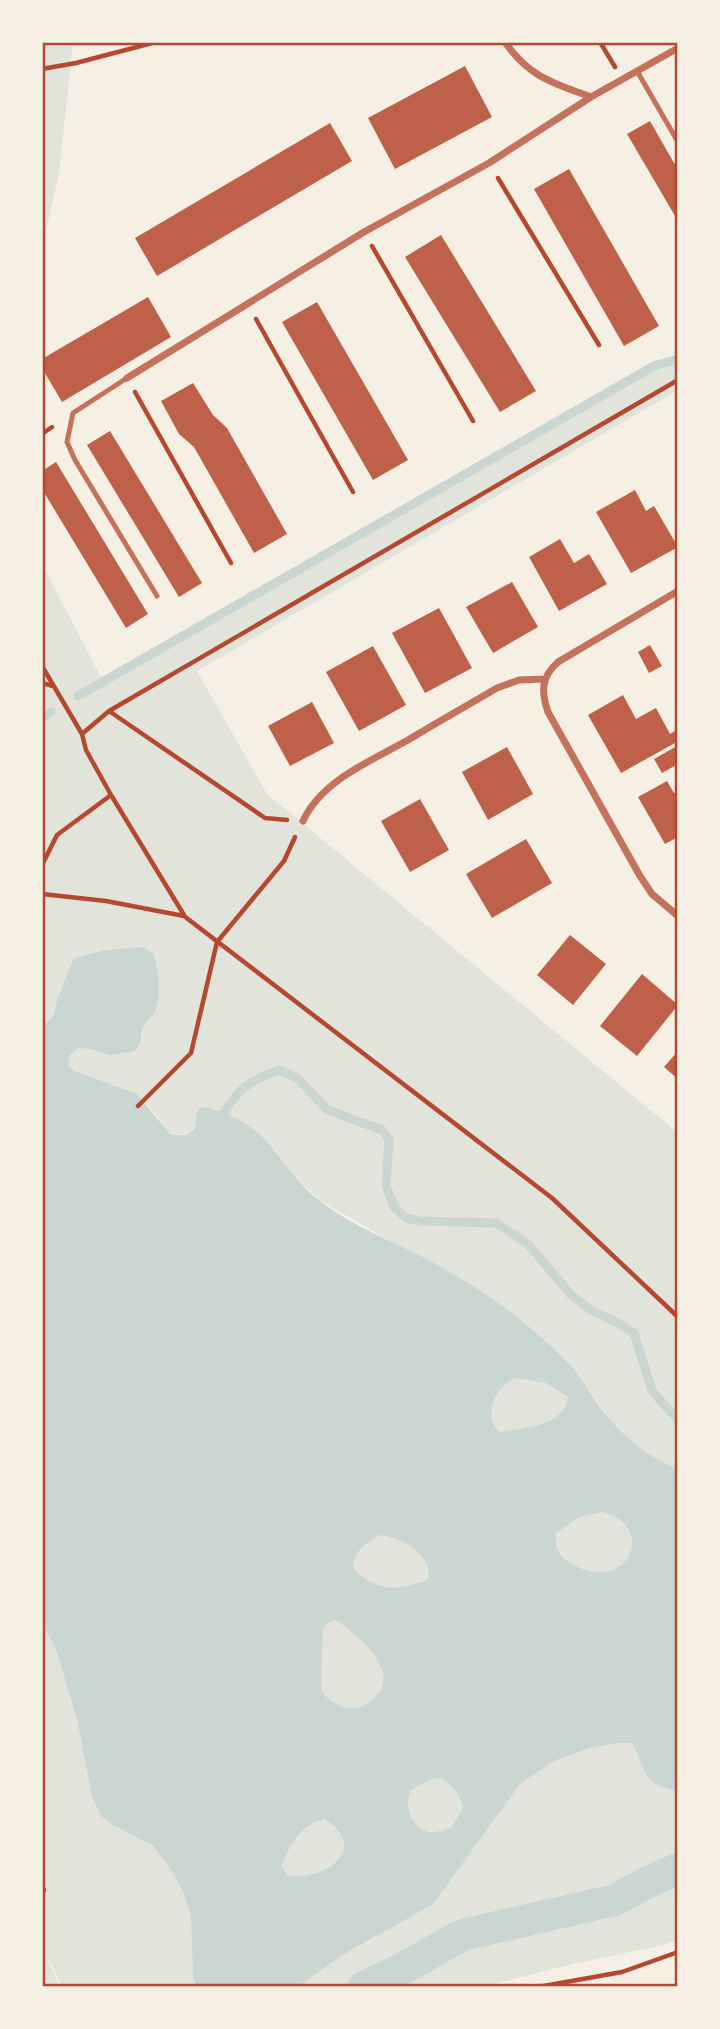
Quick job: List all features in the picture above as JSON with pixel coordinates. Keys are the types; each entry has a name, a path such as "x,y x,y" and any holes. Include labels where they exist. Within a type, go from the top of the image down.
{"street":[{"path":"505,42 513,54 542,79 591,97"},
{"path":"127,378 364,232 489,163 591,97 678,48"},
{"path":"678,591 571,653 550,669 542,690 548,712 596,801 652,894 678,916"},
{"path":"303,821 314,802 324,792 352,772 497,688 519,680 544,680"}],"lane":[{"path":"637,71 678,142"},
{"path":"127,378 74,412 67,442 75,460 157,596"}],"path":[{"path":"42,69 156,42"},
{"path":"600,42 622,79"},
{"path":"489,163 599,345"},
{"path":"364,232 473,421"},
{"path":"247,303 353,492"},
{"path":"127,378 231,563"},
{"path":"82,734 109,710 678,380"},
{"path":"42,666 82,734 86,750 111,795 184,916 552,1198 678,1317"},
{"path":"42,683 53,686"},
{"path":"109,710 265,818 303,821 284,861 217,942 191,1053 138,1106"},
{"path":"42,865 57,835 111,795"},
{"path":"42,894 106,901 184,916"},
{"path":"42,1886 42,1895"},
{"path":"538,1987 622,1972 678,1952"}],"shaded area":[{"path":"42,42 73,42 59,174 42,248"},
{"path":"678,356 678,390 197,671 267,794 678,1133 678,1469 656,1460 621,1434 571,1366 541,1337 501,1305 321,1201 288,1171 265,1140 233,1117 214,1109 191,1131 171,1135 137,1094 75,1071 68,1065 70,1055 78,1047 109,1055 142,1041 143,1026 57,1000 53,1017 42,1026 42,564 105,685"},
{"path":"143,947 154,954 159,990 155,1011 144,1025 140,1043 135,1051 109,1055 78,1048 70,1055 68,1065 75,1071 137,1094 171,1135 185,1135 195,1129 197,1110 202,1107 246,1124 261,1135 292,1173 320,1201 360,1226 451,1272 522,1321 573,1368 605,1414 623,1433 643,1450 678,1469 678,1790 652,1781 632,1743 587,1749 554,1761 520,1784 433,1904 338,1958 298,1987 197,1987 193,1977 191,1916 184,1894 170,1868 153,1846 101,1816 92,1796 77,1719 55,1646 42,1625 42,1026 53,1017 74,958 106,950","holes":["516,1378 546,1383 568,1397 565,1407 559,1415 541,1424 499,1432 494,1425 492,1409 497,1394","602,1512 619,1519 629,1530 632,1543 629,1555 621,1565 609,1571 592,1571 563,1558 557,1547 556,1533 579,1517","379,1535 405,1543 425,1561 429,1578 399,1587 388,1587 369,1581 353,1567 359,1552","335,1620 350,1631 367,1646 380,1664 383,1673 382,1688 362,1706 341,1706 321,1691 323,1630 328,1623","440,1778 452,1787 460,1798 463,1808 451,1828 429,1832 417,1826 410,1815 408,1803 411,1790","325,1819 338,1831 344,1842 343,1852 328,1868 302,1876 288,1876 281,1866 293,1843 309,1826"]},
{"path":"516,1378 546,1383 568,1397 565,1407 559,1415 541,1424 499,1432 492,1417 493,1401 502,1387"},
{"path":"602,1512 619,1519 629,1530 632,1543 629,1555 621,1565 609,1571 592,1571 563,1558 557,1547 556,1533 579,1517"},
{"path":"379,1534 397,1539 420,1554 428,1569 429,1578 409,1586 388,1587 369,1581 361,1575 353,1567 357,1556 366,1544"},
{"path":"335,1620 367,1646 383,1673 380,1692 370,1702 356,1708 341,1706 321,1691 323,1630 328,1623"},
{"path":"42,1625 55,1646 113,1825 152,1846 171,1868 182,1889 191,1917 193,1970 197,1987 62,1987 45,1950 59,1987 42,1987"},
{"path":"633,1743 637,1752 674,1790 678,1790 678,1940 481,1987 298,1987 338,1958 374,1939 458,1867 520,1784 554,1761 587,1749"},
{"path":"440,1778 455,1790 463,1808 451,1828 429,1832 413,1821 409,1796 411,1790 426,1780"},
{"path":"326,1819 339,1831 344,1842 343,1852 337,1861 315,1873 288,1876 281,1866 293,1843 309,1826"}],"building":[{"path":"465,66 492,117 395,169 368,118"},
{"path":"650,121 678,170 678,221 627,134"},
{"path":"330,123 352,161 157,276 135,238"},
{"path":"569,169 659,326 624,346 534,189"},
{"path":"441,235 536,391 500,412 405,257"},
{"path":"148,297 171,337 62,402 42,368 42,359"},
{"path":"317,302 408,460 373,480 282,322"},
{"path":"193,383 213,415 227,428 287,534 254,553 194,447 179,434 161,401"},
{"path":"110,431 202,583 179,597 87,445"},
{"path":"56,462 148,614 126,628 42,489 42,471"},
{"path":"635,490 646,511 654,506 678,547 631,573 596,512"},
{"path":"560,539 574,563 589,554 607,584 559,611 529,557"},
{"path":"512,582 538,627 493,653 466,607"},
{"path":"439,608 472,668 425,693 392,633"},
{"path":"650,645 662,666 649,673 638,652"},
{"path":"373,646 406,705 359,731 326,672"},
{"path":"623,695 636,719 656,708 670,734 678,729 678,764 662,773 654,759 677,746 675,743 621,773 588,715"},
{"path":"312,702 334,743 290,766 268,726"},
{"path":"507,747 533,794 488,820 462,772"},
{"path":"667,781 674,793 678,791 678,837 665,844 638,797"},
{"path":"420,799 449,850 410,872 381,821"},
{"path":"526,839 552,883 492,918 466,874"},
{"path":"570,935 606,964 573,1005 537,975"},
{"path":"642,974 678,1005 637,1056 600,1026"},
{"path":"678,1051 678,1079 664,1067"}],"waterway":[{"path":"78,696 654,366 678,359"},
{"path":"42,717 51,712"},
{"path":"217,1124 242,1090 257,1079 279,1070 297,1078 328,1110 382,1130 389,1140 386,1185 394,1207 406,1218 419,1221 496,1223 528,1244 571,1295 591,1310 634,1333 652,1391 678,1420"},
{"path":"364,1987 462,1935 615,1900 678,1869"}]}
